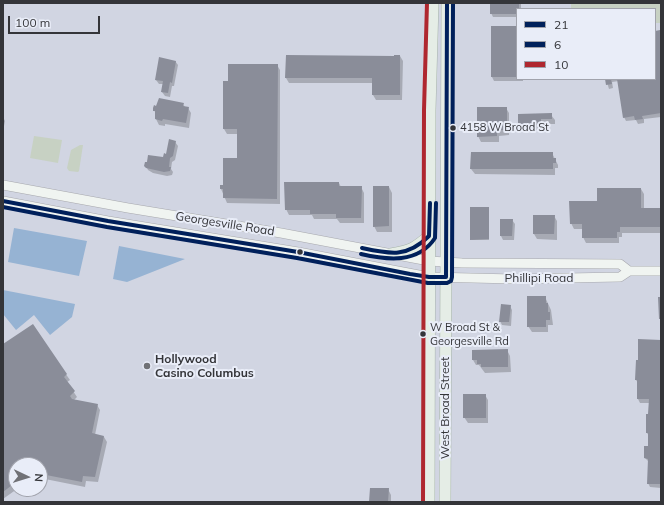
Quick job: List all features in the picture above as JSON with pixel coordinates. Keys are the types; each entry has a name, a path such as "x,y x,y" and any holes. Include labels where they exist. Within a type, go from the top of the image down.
{"main road":[{"name":"West Broad Street","path":"429,502 429,236 433,3"},
{"path":"439,3 441,38 443,42 446,42"},
{"name":"West Broad Street","path":"445,502 446,3"},
{"path":"432,43 438,50 438,65 441,82 441,144 446,161"},
{"name":"Georgesville Road","path":"6,187 281,233 430,261 446,262"},
{"name":"Georgesville Road","path":"3,201 108,221 298,252 429,277 446,278"},
{"path":"391,254 416,248 429,236"},
{"name":"Phillipi Road","path":"446,262 620,264 629,271"},
{"name":"Phillipi Road","path":"446,278 531,279 620,277 629,271 661,271"}],"shaded area":[{"path":"3,3 571,3 571,8 516,8 516,80 656,80 656,23 661,23 661,502 3,502"}],"green space":[{"path":"571,3 661,3 661,23 656,23 656,8 571,8"},
{"path":"34,136 62,140 58,163 30,158"},
{"path":"83,145 79,171 69,171 67,168 71,150"}],"water":[{"path":"14,228 87,241 79,276 8,262"},
{"path":"119,246 185,259 127,282 113,279"},
{"path":"3,290 75,304 72,317 50,335 34,315 16,330 3,314"}],"building":[{"path":"490,3 519,3 519,8 516,8 516,14 490,14"},
{"path":"491,26 516,26 516,77 491,77"},
{"path":"660,30 661,38 661,113 642,116 643,119 635,120 634,116 623,118 617,80 656,80 656,31"},
{"path":"286,55 400,55 400,95 372,95 372,78 285,78"},
{"path":"159,57 176,61 172,83 170,82 168,93 161,92 163,81 155,80"},
{"path":"228,64 278,64 277,199 223,198 223,189 220,189 220,185 223,185 223,158 237,158 237,129 223,129 223,81 228,81"},
{"path":"605,80 611,80 612,84 606,85"},
{"path":"159,98 184,103 183,106 189,107 186,123 155,119 155,111 153,111 153,108 154,105 156,106"},
{"path":"477,107 507,107 507,130 497,130 497,136 477,137"},
{"path":"552,113 552,119 541,119 541,125 518,125 518,114"},
{"path":"169,139 176,141 173,156 170,158 170,171 164,172 146,168 144,166 145,162 147,162 148,155 163,157 164,153 166,154"},
{"path":"471,152 553,152 553,158 556,158 556,163 553,163 553,169 470,169"},
{"path":"284,182 339,182 339,186 362,186 361,218 336,218 336,214 310,214 310,210 285,210"},
{"path":"373,186 389,186 389,226 373,227"},
{"path":"597,188 641,188 641,208 661,208 661,227 620,227 620,232 617,232 617,238 582,238 582,224 570,224 569,201 597,201"},
{"path":"470,207 489,207 489,239 470,240"},
{"path":"533,215 555,215 554,234 533,234"},
{"path":"500,219 513,219 512,236 500,236"},
{"path":"527,296 546,296 548,312 550,312 550,320 546,320 546,327 527,327"},
{"path":"658,297 661,297 661,319 659,319"},
{"path":"501,304 511,305 509,322 499,322"},
{"path":"33,324 67,374 64,377 75,391 70,396 72,399 98,404 92,433 104,436 95,477 83,476 82,482 48,475 48,457 8,457 8,488 3,492 3,344"},
{"path":"638,339 661,340 661,484 647,484 648,459 644,458 644,446 648,446 646,414 648,414 649,399 637,399 637,380 635,380 636,360 638,360"},
{"path":"508,349 508,367 481,367 481,364 477,364 477,360 472,360 472,350"},
{"path":"463,394 486,394 486,418 463,418"},
{"path":"370,488 389,488 388,502 369,502"}],"transit line":[{"name":"10","path":"423,502 424,110 427,3"},
{"name":"21","path":"3,201 108,221 298,252 410,274 429,277 446,277 447,3"},
{"name":"6","path":"3,207 107,227 297,258 428,283 447,283 451,281 452,277 453,3"},
{"name":"21","path":"362,248 390,253 406,251 421,243 429,236 430,203"},
{"name":"6","path":"361,254 381,258 401,258 420,252 435,238 436,203"}],"place":[{"name":"4158 W Broad St","path":"453,128"},
{"name":"W Broad St & Georgesville Rd","path":"423,334"},
{"name":"Hollywood Casino Columbus","path":"147,366"}]}
